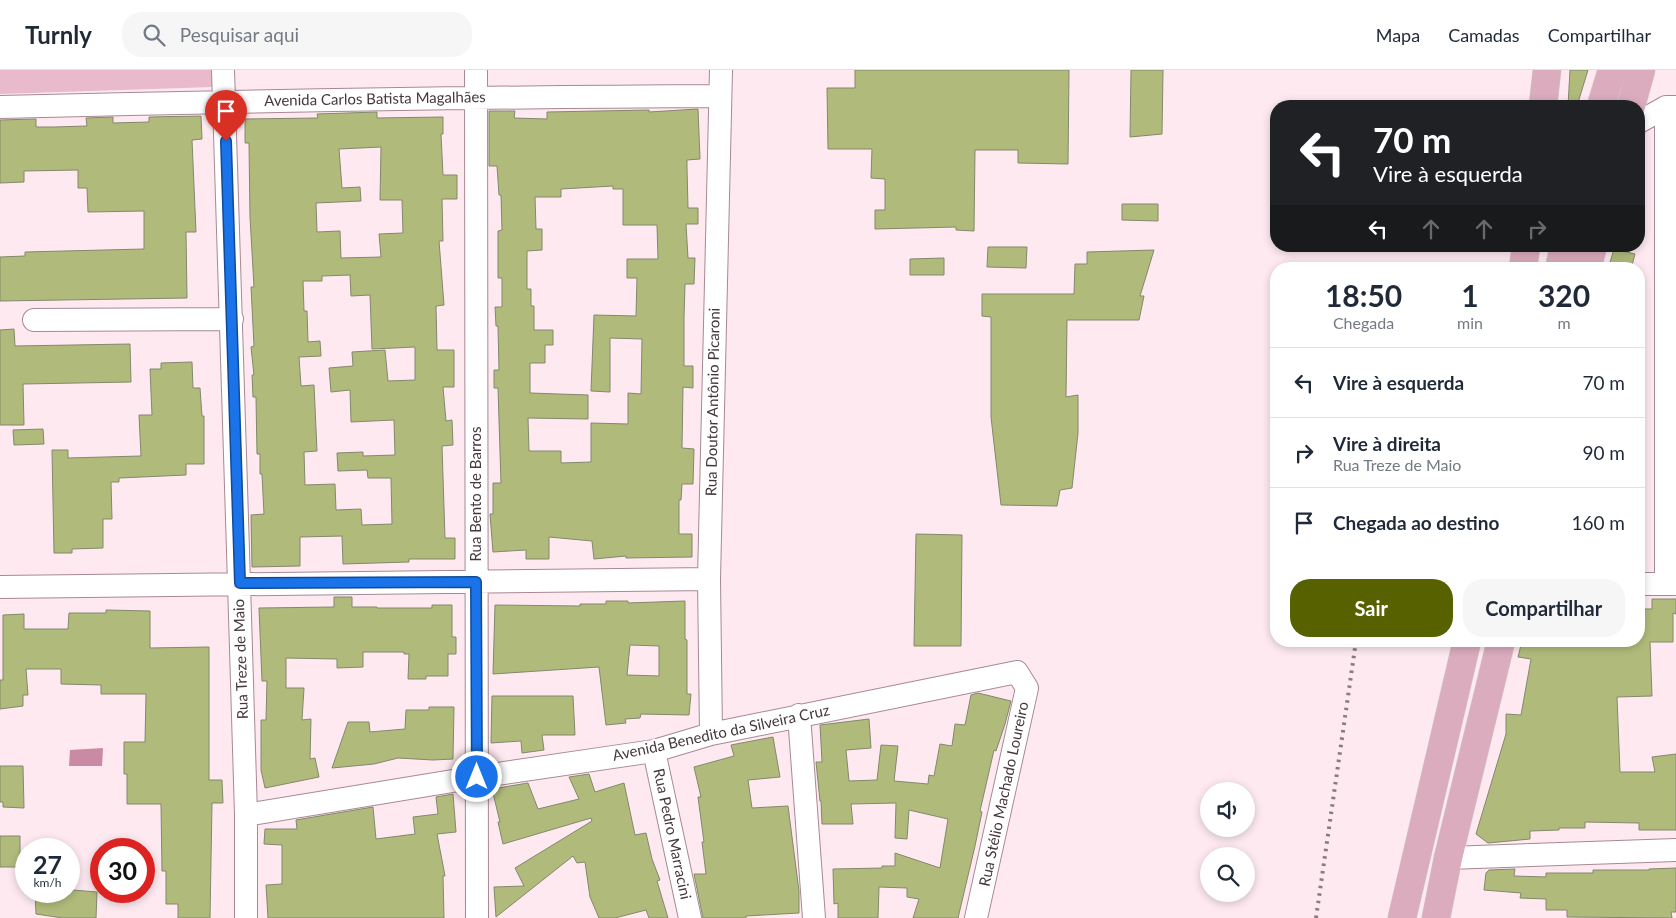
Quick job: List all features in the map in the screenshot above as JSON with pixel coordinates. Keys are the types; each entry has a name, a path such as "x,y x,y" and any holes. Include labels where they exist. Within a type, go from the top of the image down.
{"main road":[{"path":"1544,100 1547,70"},
{"path":"1603,100 1612,70"},
{"path":"1633,100 1642,70"},
{"path":"1402,918 1466,647"},
{"path":"1436,918 1448,858 1500,647"}],"street":[{"name":"Rua Treze de Maio","path":"223,70 240,583 246,814 246,918"},
{"name":"Rua Bento de Barros","path":"476,70 477,918"},
{"name":"Rua Doutor Antônio Picaroni","path":"711,734 709,579 721,70"},
{"name":"Avenida Carlos Batista Magalhães","path":"0,107 477,97 720,96"},
{"path":"1645,119 1671,107 1671,584 1645,584"},
{"path":"34,320 232,319"},
{"path":"0,587 709,579"},
{"name":"Avenida Benedito da Silveira Cruz","path":"246,814 654,751 711,734 798,715 1017,672"},
{"name":"Rua Stélio Machado Loureiro","path":"976,918 1027,688 1017,672"},
{"path":"798,715 814,918"},
{"name":"Rua Pedro Marracini","path":"654,751 690,918"},
{"path":"1448,858 1676,850"}],"shaded area":[{"path":"0,70 212,70 213,87 0,94"},
{"path":"103,748 102,766 69,766 70,750"}],"building":[{"path":"855,70 1069,70 1068,164 1018,163 1018,150 975,150 974,231 956,230 956,227 875,229 875,210 885,210 885,179 871,178 872,149 828,149 827,88 855,88"},
{"path":"1131,70 1163,70 1162,134 1130,137"},
{"path":"1570,70 1588,70 1579,100 1568,100"},
{"path":"698,109 700,159 687,160 688,208 698,208 698,224 686,224 688,258 695,258 694,284 685,284 684,366 693,366 693,388 683,387 682,448 694,449 693,484 682,484 681,500 679,500 679,534 692,534 692,557 626,558 626,556 594,559 592,541 549,537 549,559 526,559 526,550 493,552 490,514 493,514 493,483 501,483 498,388 494,388 494,370 499,370 498,326 496,326 495,307 502,307 502,278 498,278 498,231 502,230 501,195 499,195 497,166 489,166 489,111 515,111 514,118 547,119 547,112 649,110 649,112","holes":["613,186 613,189 623,189 623,225 657,225 658,259 627,259 627,278 637,278 636,316 594,315 591,391 610,392 610,338 642,339 641,394 628,393 628,424 591,423 591,462 561,463 561,451 529,451 528,418 588,419 588,395 530,393 530,363 545,363 545,345 553,345 553,330 534,330 534,306 531,306 531,289 527,289 527,251 542,250 542,229 536,229 535,197 561,197 561,189"]},
{"path":"377,112 377,118 443,117 443,134 441,134 443,175 457,175 457,199 442,199 443,241 439,241 444,305 436,306 437,350 454,350 454,387 443,387 446,421 452,420 453,445 442,446 445,538 455,538 455,559 409,559 409,562 343,564 342,536 300,537 300,566 252,567 251,515 264,514 260,454 257,454 256,397 253,397 252,375 254,375 251,347 254,346 251,287 254,287 250,217 249,143 245,143 245,119 318,118 317,114","holes":["381,147 380,200 402,200 403,233 379,234 381,257 341,258 340,231 317,232 316,203 361,201 360,187 342,188 339,149","350,275 351,296 370,295 372,349 415,347 415,380 388,381 385,350 352,352 353,366 329,368 331,392 350,390 351,422 394,420 395,455 363,456 363,452 337,453 338,471 367,470 368,478 391,478 392,524 362,525 361,509 336,510 335,484 305,485 304,452 317,451 314,385 301,386 299,357 321,356 320,341 308,342 307,311 304,311 303,281 322,281 322,276"]},
{"path":"201,116 202,139 192,140 196,232 186,232 187,298 0,301 0,257 25,256 25,252 144,249 144,211 88,212 87,188 78,188 78,170 24,171 24,182 0,183 0,120 36,119 36,127 54,127 87,126 86,118 113,117 113,123 149,122 149,117"},
{"path":"1122,204 1158,204 1158,221 1122,220"},
{"path":"988,247 1027,247 1026,268 987,267"},
{"path":"1154,250 1140,296 1144,296 1139,320 1067,320 1066,397 1078,395 1078,433 1072,488 1060,490 1057,506 1001,505 991,417 991,317 982,316 982,294 1074,294 1075,264 1087,264 1087,252"},
{"path":"1613,252 1635,254 1633,262 1610,262"},
{"path":"944,258 944,275 910,275 910,259"},
{"path":"14,329 15,346 130,344 131,382 23,384 24,425 0,425 0,330"},
{"path":"192,362 193,388 200,388 202,416 204,416 204,464 186,464 186,475 119,478 119,482 111,482 112,519 103,519 103,548 72,549 72,553 54,553 52,450 68,450 68,458 141,456 139,415 152,415 150,369 161,369 161,363"},
{"path":"43,429 44,444 14,445 13,430"},
{"path":"916,534 962,535 961,646 914,646"},
{"path":"334,597 352,597 352,607 432,608 432,605 452,605 452,637 456,637 456,654 448,654 448,676 426,676 426,679 408,679 409,654 404,654 404,652 363,652 363,667 337,668 337,659 286,658 286,688 304,688 302,720 311,719 310,759 315,758 319,777 265,788 261,770 261,720 266,720 267,681 262,681 259,608 334,607"},
{"path":"1652,599 1676,599 1676,614 1673,613 1673,642 1650,642 1652,696 1617,697 1620,772 1655,772 1652,757 1676,754 1676,830 1639,830 1639,823 1585,822 1585,828 1530,831 1530,839 1488,843 1476,834 1506,734 1506,714 1521,715 1531,659 1518,657 1520,647 1645,647 1645,609 1652,609"},
{"path":"606,601 628,601 628,603 685,601 687,694 691,694 689,715 641,714 640,718 625,719 626,723 606,725 599,667 493,674 495,605 580,606 580,604 606,604","holes":["630,645 659,646 659,676 627,675"]},
{"path":"106,610 150,611 150,648 209,647 209,780 222,780 223,803 212,803 210,918 178,918 178,904 166,904 166,871 162,871 161,804 127,804 127,774 124,774 124,742 145,742 146,694 101,694 101,685 61,684 61,669 26,669 28,695 23,695 23,706 0,709 0,680 3,680 3,615 24,614 24,629 68,629 69,613 106,613"},
{"path":"978,693 1011,701 996,751 994,750 980,811 982,812 975,846 958,918 913,918 919,899 907,897 907,888 879,887 878,918 838,918 838,903 834,904 833,869 895,866 895,853 940,868 948,819 909,810 907,839 895,838 896,803 851,804 853,824 822,824 816,762 822,762 820,725 869,719 871,748 846,750 849,781 877,780 881,745 898,746 894,781 928,784 929,775 934,776 940,744 952,746 955,724 965,725 971,695"},
{"path":"492,696 573,696 575,735 542,735 544,750 522,753 521,741 491,743"},
{"path":"429,707 454,707 453,759 398,758 374,764 332,768 348,722 369,722 370,732 405,729 406,710 429,710"},
{"path":"773,737 780,777 748,780 752,808 788,806 799,891 799,913 746,916 746,918 703,918 694,874 706,874 698,797 701,797 694,767 734,756 731,745"},
{"path":"0,766 23,766 24,808 3,807 3,802 0,802"},
{"path":"589,774 595,792 624,783 635,835 646,833 652,859 660,880 657,881 668,918 649,918 646,910 615,918 599,918 590,897 585,862 577,863 573,856 496,917 494,887 524,886 515,868 592,821 591,818 503,844 492,789 528,783 538,809 579,799 569,777"},
{"path":"453,794 456,832 437,834 445,876 443,876 444,918 268,918 266,885 282,884 282,845 264,844 265,829 297,829 296,820 373,807 376,839 415,834 413,817 438,814 436,797"},
{"path":"0,836 20,836 20,838 15,838 15,867 0,867"},
{"path":"1676,868 1676,912 1671,912 1672,918 1567,917 1567,910 1546,910 1546,899 1520,898 1521,893 1484,890 1486,873 1489,870 1515,869 1514,876 1546,877 1546,873 1593,873 1593,870"},
{"path":"80,891 90,891 90,903 97,903 96,918 63,918 36,914 36,903 80,903"}],"railway":[{"path":"1316,918 1355,647"}],"route":[{"path":"226,141 240,583 476,582 477,777"}]}
